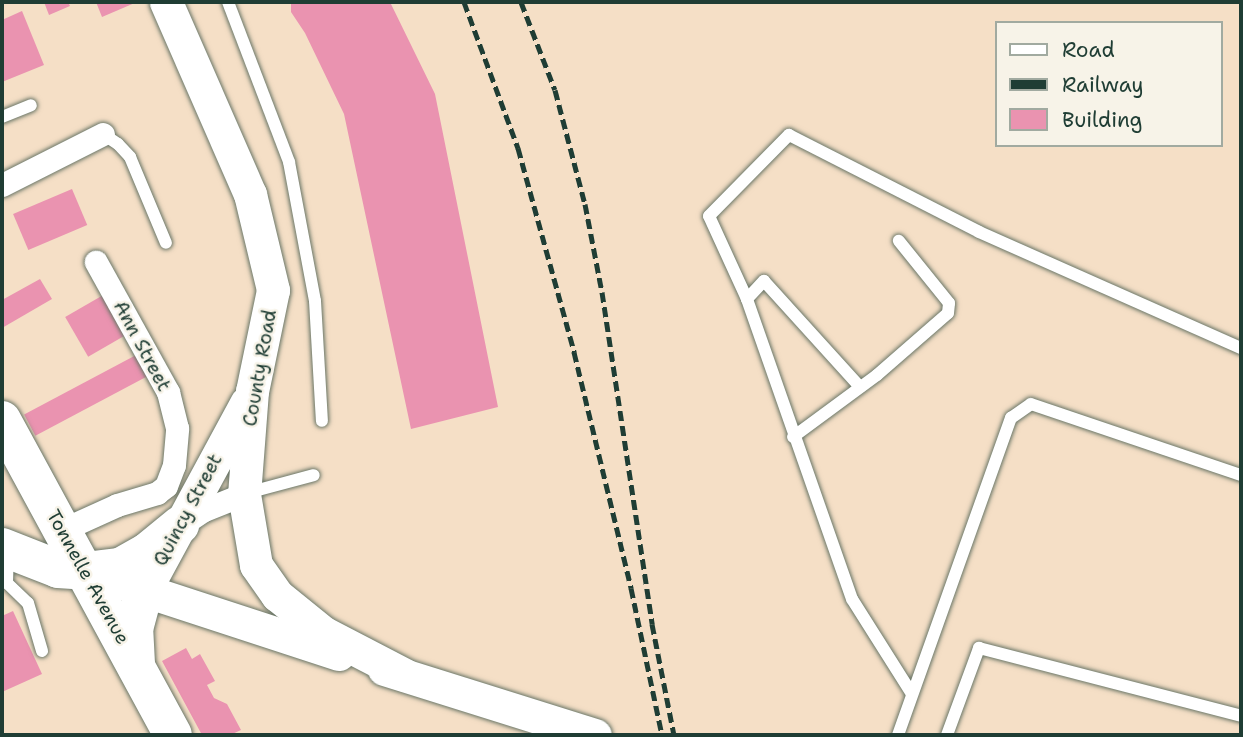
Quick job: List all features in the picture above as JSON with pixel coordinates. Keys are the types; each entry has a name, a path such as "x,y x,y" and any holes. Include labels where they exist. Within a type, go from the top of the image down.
{"highway":[{"name":"Tonnelle Avenue","path":"2,420 62,530 72,570 142,735"},
{"name":"Tonnelle Avenue","path":"2,468 136,664 173,735"},
{"path":"5,565 72,570 120,567 148,552 180,525"},
{"path":"136,664 134,629 144,592"}],"main road":[{"name":"County Road","path":"166,2 250,194 274,290 252,391 243,494 256,565 276,595 324,633 405,675"},
{"name":"Quincy Street","path":"144,592 252,391"},
{"name":"County Road","path":"72,570 405,675 556,729 594,735"}],"street":[{"path":"2,185 103,134"},
{"name":"Ann Street","path":"62,530 117,505 157,493 166,486 174,465 177,428 169,392 96,262"},
{"path":"180,525 204,510 243,494"}],"lane":[{"path":"228,2 289,162 315,300 322,421"},
{"path":"2,117 31,104"},
{"path":"103,134 118,144 130,158 166,243"},
{"path":"912,694 852,599 793,437 747,299 709,216 789,135 979,232 1241,348"},
{"path":"793,437 860,387 948,313 949,303 899,241"},
{"path":"747,299 764,281 860,387"},
{"path":"898,735 1011,418 1031,404 1241,475"},
{"path":"243,494 314,475"},
{"path":"5,565 28,603 42,651"},
{"path":"947,735 979,648 1241,716"}],"building":[{"path":"44,2 68,2 70,6 49,15"},
{"path":"96,2 137,2 102,17"},
{"path":"291,2 390,2 435,94 498,407 411,429 344,114 305,33 291,12"},
{"path":"22,11 44,65 2,82 2,20"},
{"path":"72,189 87,225 28,250 13,214"},
{"path":"40,279 52,299 2,328 2,300"},
{"path":"105,294 128,334 88,357 65,317"},
{"path":"138,354 149,375 35,436 24,415"},
{"path":"13,611 42,674 2,692 2,616"},
{"path":"186,648 192,659 200,654 215,681 207,685 214,698 227,704 241,730 230,735 202,735 162,661"}],"railway":[{"path":"464,2 518,148 574,352 631,588 662,735"},
{"path":"521,2 555,90 585,204 602,292 652,624 674,735"}]}
